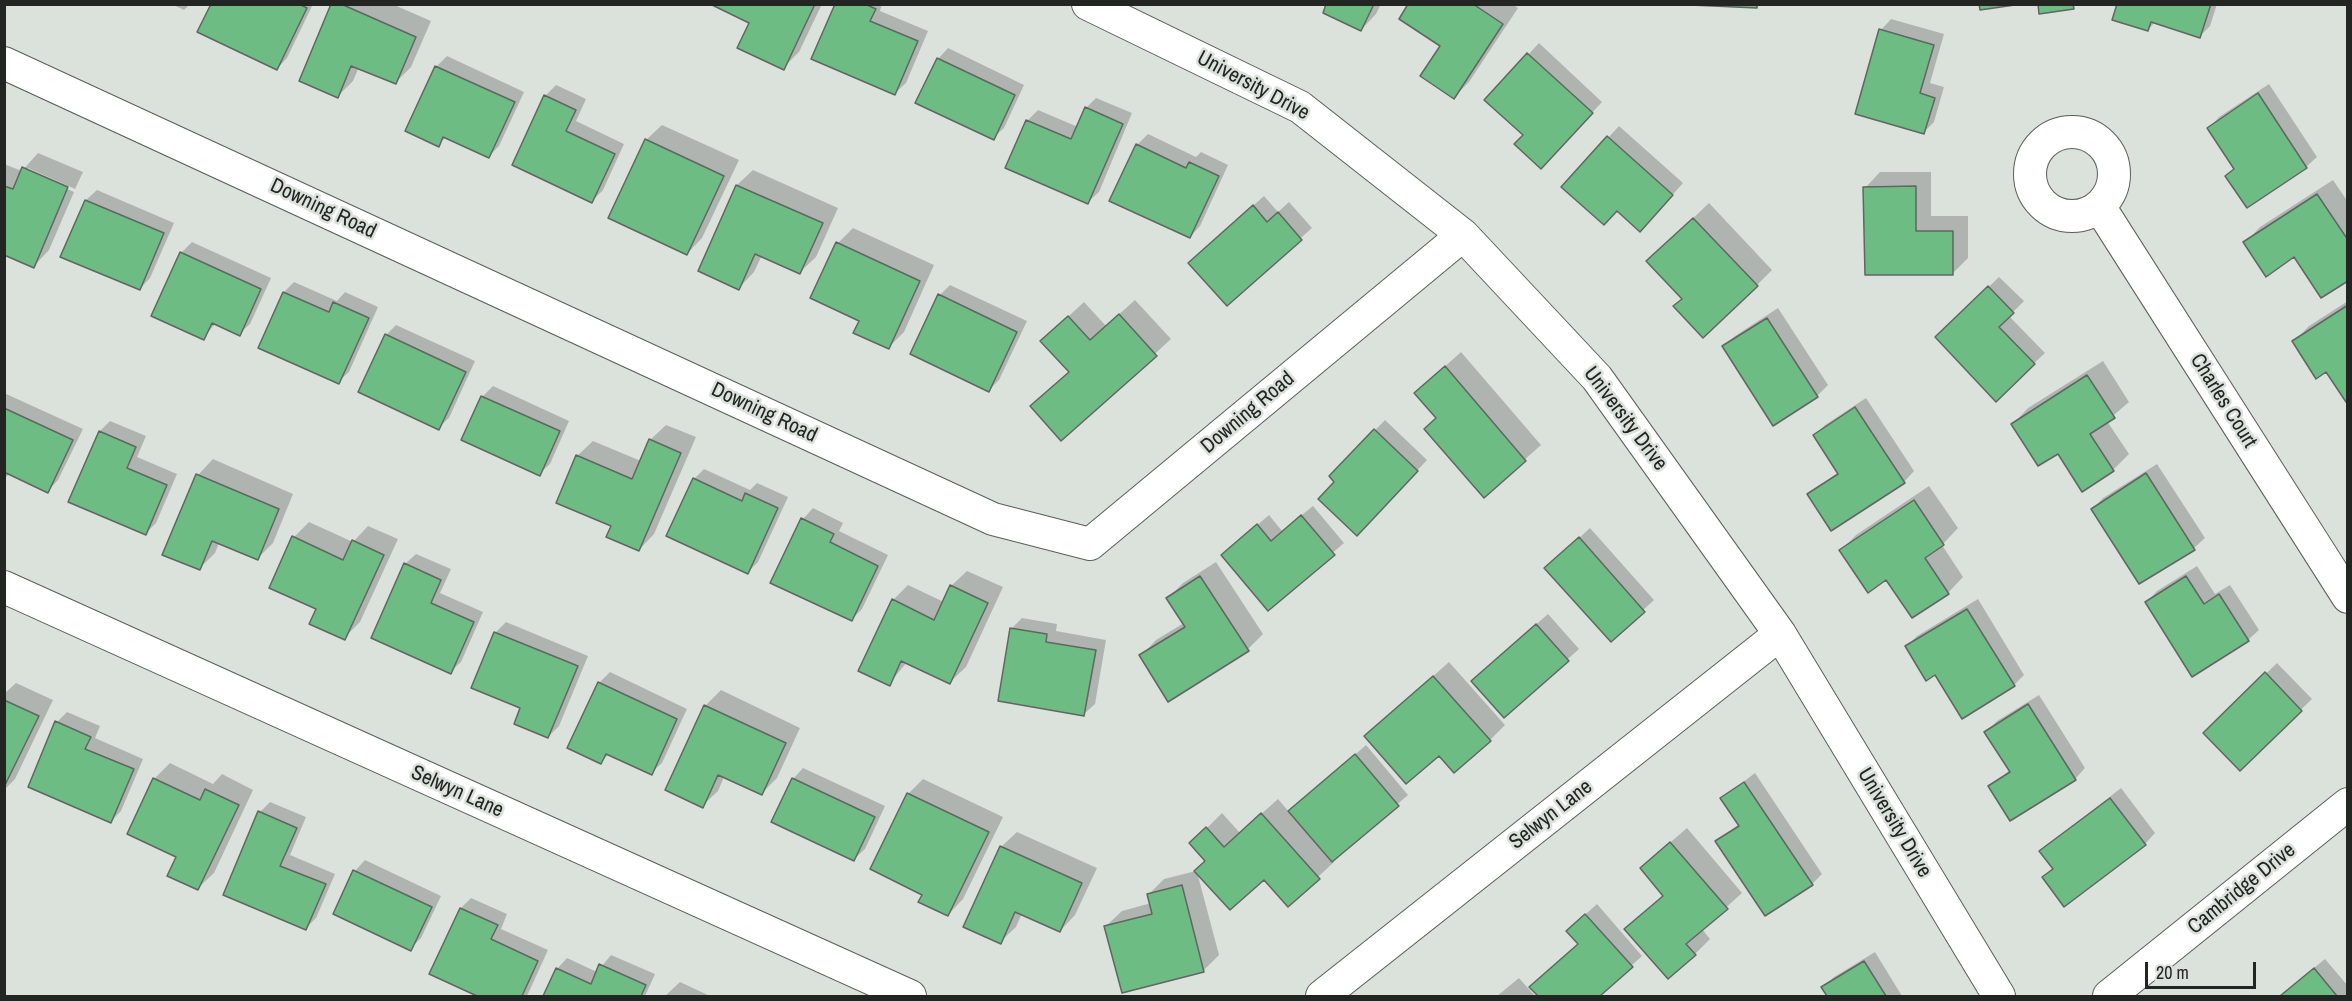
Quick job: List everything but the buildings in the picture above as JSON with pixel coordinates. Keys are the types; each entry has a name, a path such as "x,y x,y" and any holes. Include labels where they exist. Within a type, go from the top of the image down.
{"street":[{"name":"University Drive","path":"1088,4 1300,106 1463,235 1598,378 1780,634 1999,996"},
{"name":"Downing Road","path":"4,63 993,519 1090,544 1463,235"},
{"name":"Charles Court","path":"2099,206 2348,597"},
{"name":"Selwyn Lane","path":"4,587 910,996"},
{"name":"Selwyn Lane","path":"1322,996 1780,634"},
{"name":"Cambridge Drive","path":"2109,996 2348,804"}]}
